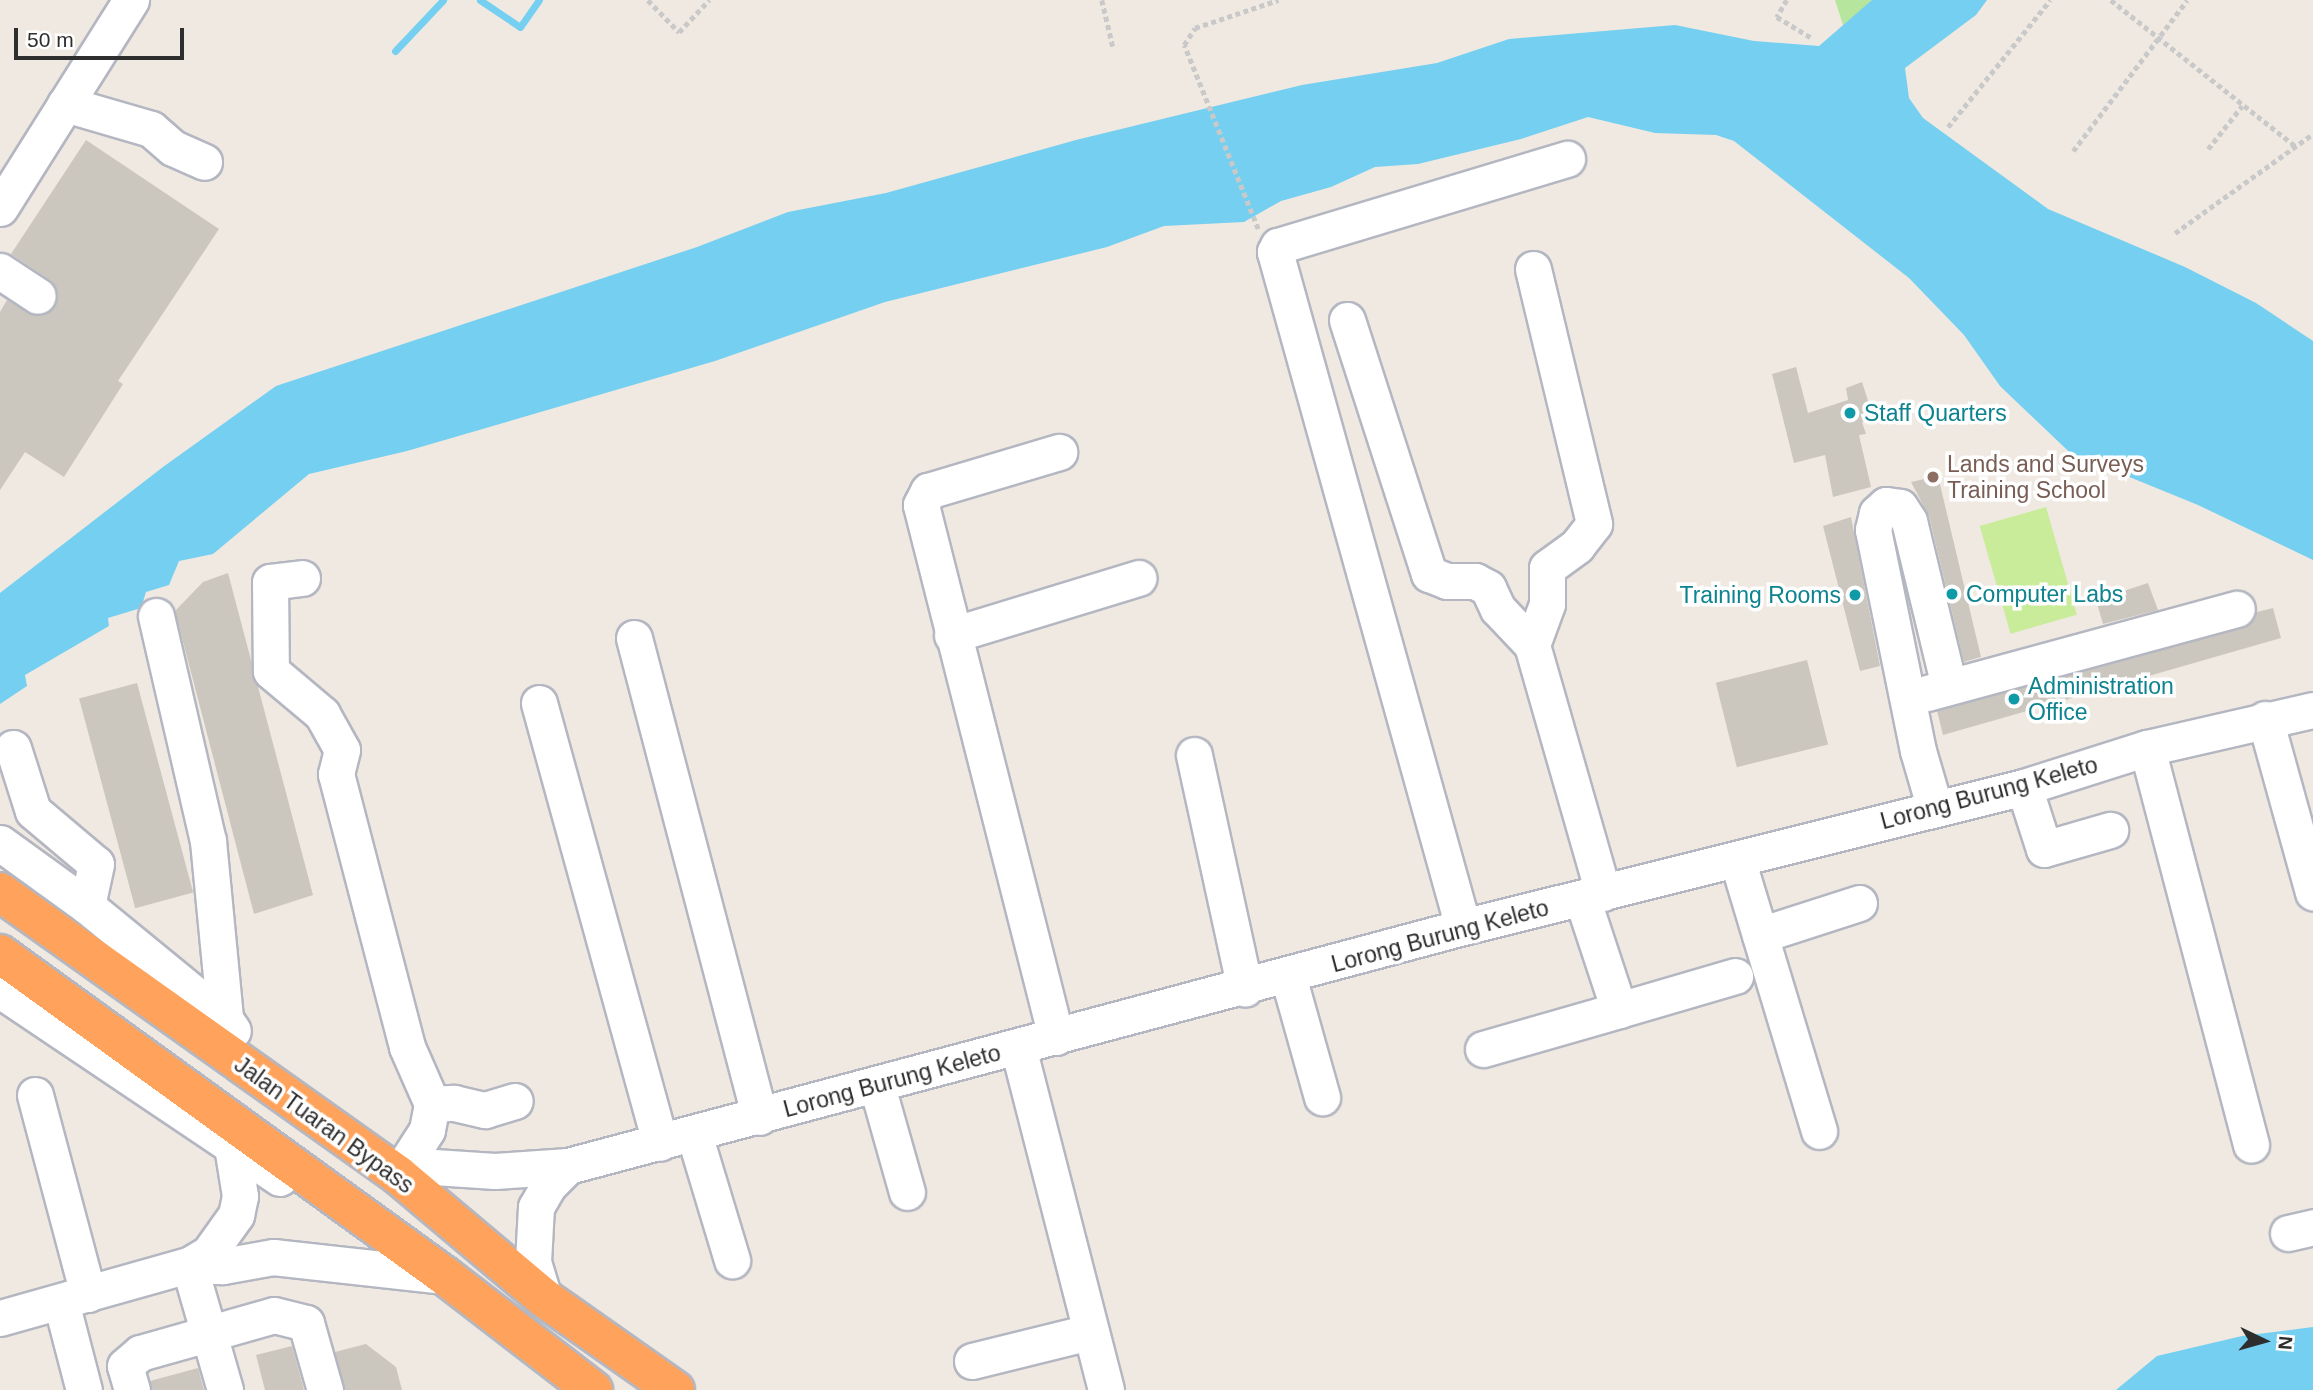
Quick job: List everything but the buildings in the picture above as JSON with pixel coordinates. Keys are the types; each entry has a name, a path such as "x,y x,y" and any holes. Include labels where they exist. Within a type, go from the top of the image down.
{"highway":[{"name":"Jalan Tuaran Bypass","path":"0,892 398,1175 544,1298 675,1390"},
{"path":"0,954 445,1276 593,1390"},
{"path":"544,1298 573,1336 645,1390"}],"street":[{"path":"0,208 131,0"},
{"path":"65,104 151,129 173,148 204,162"},
{"path":"1462,927 1275,252 1278,246 1567,159"},
{"path":"1532,645 1547,604 1547,568 1577,546 1594,524 1533,269"},
{"path":"0,271 38,296"},
{"path":"1347,320 1429,574 1447,581 1475,581 1488,588 1498,609 1532,645 1619,1010"},
{"path":"1056,1037 924,530 921,505 928,491 1059,452"},
{"path":"1935,808 1918,751 1911,698 1873,530 1877,513 1886,505 1900,507 1909,521 1949,686"},
{"path":"303,578 270,582 271,671 322,714 342,750 336,774 407,1047 432,1104 427,1130 398,1175"},
{"path":"952,635 1138,578"},
{"path":"1911,698 2237,609"},
{"path":"156,616 208,841 225,1019"},
{"path":"634,638 760,1117"},
{"path":"539,703 660,1143"},
{"name":"Lorong Burung Keleto","path":"398,1175 419,1166 495,1171 568,1166 877,1087 1462,927 2024,787 2147,748 2313,710"},
{"path":"2265,719 2313,892"},
{"path":"13,748 33,811 96,864 87,906"},
{"path":"2147,748 2251,1145"},
{"path":"1194,755 1245,988"},
{"path":"2024,787 2044,849 2110,830"},
{"path":"0,843 87,906 225,1019 271,1085"},
{"path":"1737,859 1819,1131"},
{"path":"1760,935 1859,903"},
{"path":"1288,976 1322,1097"},
{"path":"1483,1049 1735,976"},
{"path":"0,990 338,1217 445,1276"},
{"path":"1018,1047 1106,1390"},
{"path":"877,1087 908,1192"},
{"path":"35,1095 74,1298 84,1390"},
{"path":"432,1104 454,1102 485,1110 515,1101"},
{"path":"694,1134 732,1260"},
{"path":"0,1318 188,1265 209,1253 236,1215 240,1196 232,1146"},
{"path":"544,1298 533,1262 536,1207 568,1166"},
{"path":"188,1265 223,1266 273,1257 445,1276"},
{"path":"188,1265 225,1390"},
{"path":"132,1390 125,1366 140,1353 170,1341 209,1335 274,1315 294,1317 306,1323 325,1390"},
{"path":"972,1361 1089,1332"}],"path":[{"path":"648,0 679,32 709,0"},
{"path":"1102,0 1113,47"},
{"path":"1264,243 1184,45 1195,28 1278,0"},
{"path":"1787,0 1777,17 1812,38"},
{"path":"1948,127 2050,0"},
{"path":"2111,0 2295,146"},
{"path":"2073,150 2187,0"},
{"path":"2207,149 2242,106"},
{"path":"2175,233 2313,134"}],"green space":[{"path":"1835,0 1872,0 1844,28"},
{"path":"2046,507 2077,615 2011,634 1980,526"}],"water":[{"path":"1872,0 1987,0 1976,15 1905,68 1909,98 1923,118 2048,209 2185,267 2256,303 2313,341 2313,560 2198,505 2122,474 2084,466 2000,386 1964,335 1909,278 1734,141 1716,135 1655,133 1588,117 1521,139 1418,164 1375,167 1331,187 1281,201 1244,222 1164,226 1107,247 885,302 715,361 407,451 309,474 213,554 179,561 169,585 146,592 141,608 108,618 109,626 25,675 27,686 0,704 0,593 163,467 276,386 697,247 788,212 886,193 1076,140 1302,85 1437,63 1509,39 1675,25 1754,41 1819,46"},
{"path":"2313,1327 2313,1390 2116,1390 2157,1356 2242,1336"}],"waterway":[{"path":"395,51 443,0"},
{"path":"480,0 520,27 539,0"}],"place":[{"name":"Staff Quarters","path":"1850,413"},
{"name":"Lands and Surveys Training School","path":"1933,477"},
{"name":"Computer Labs","path":"1952,594"},
{"name":"Training Rooms","path":"1855,595"},
{"name":"Administration Office","path":"2014,699"}]}
